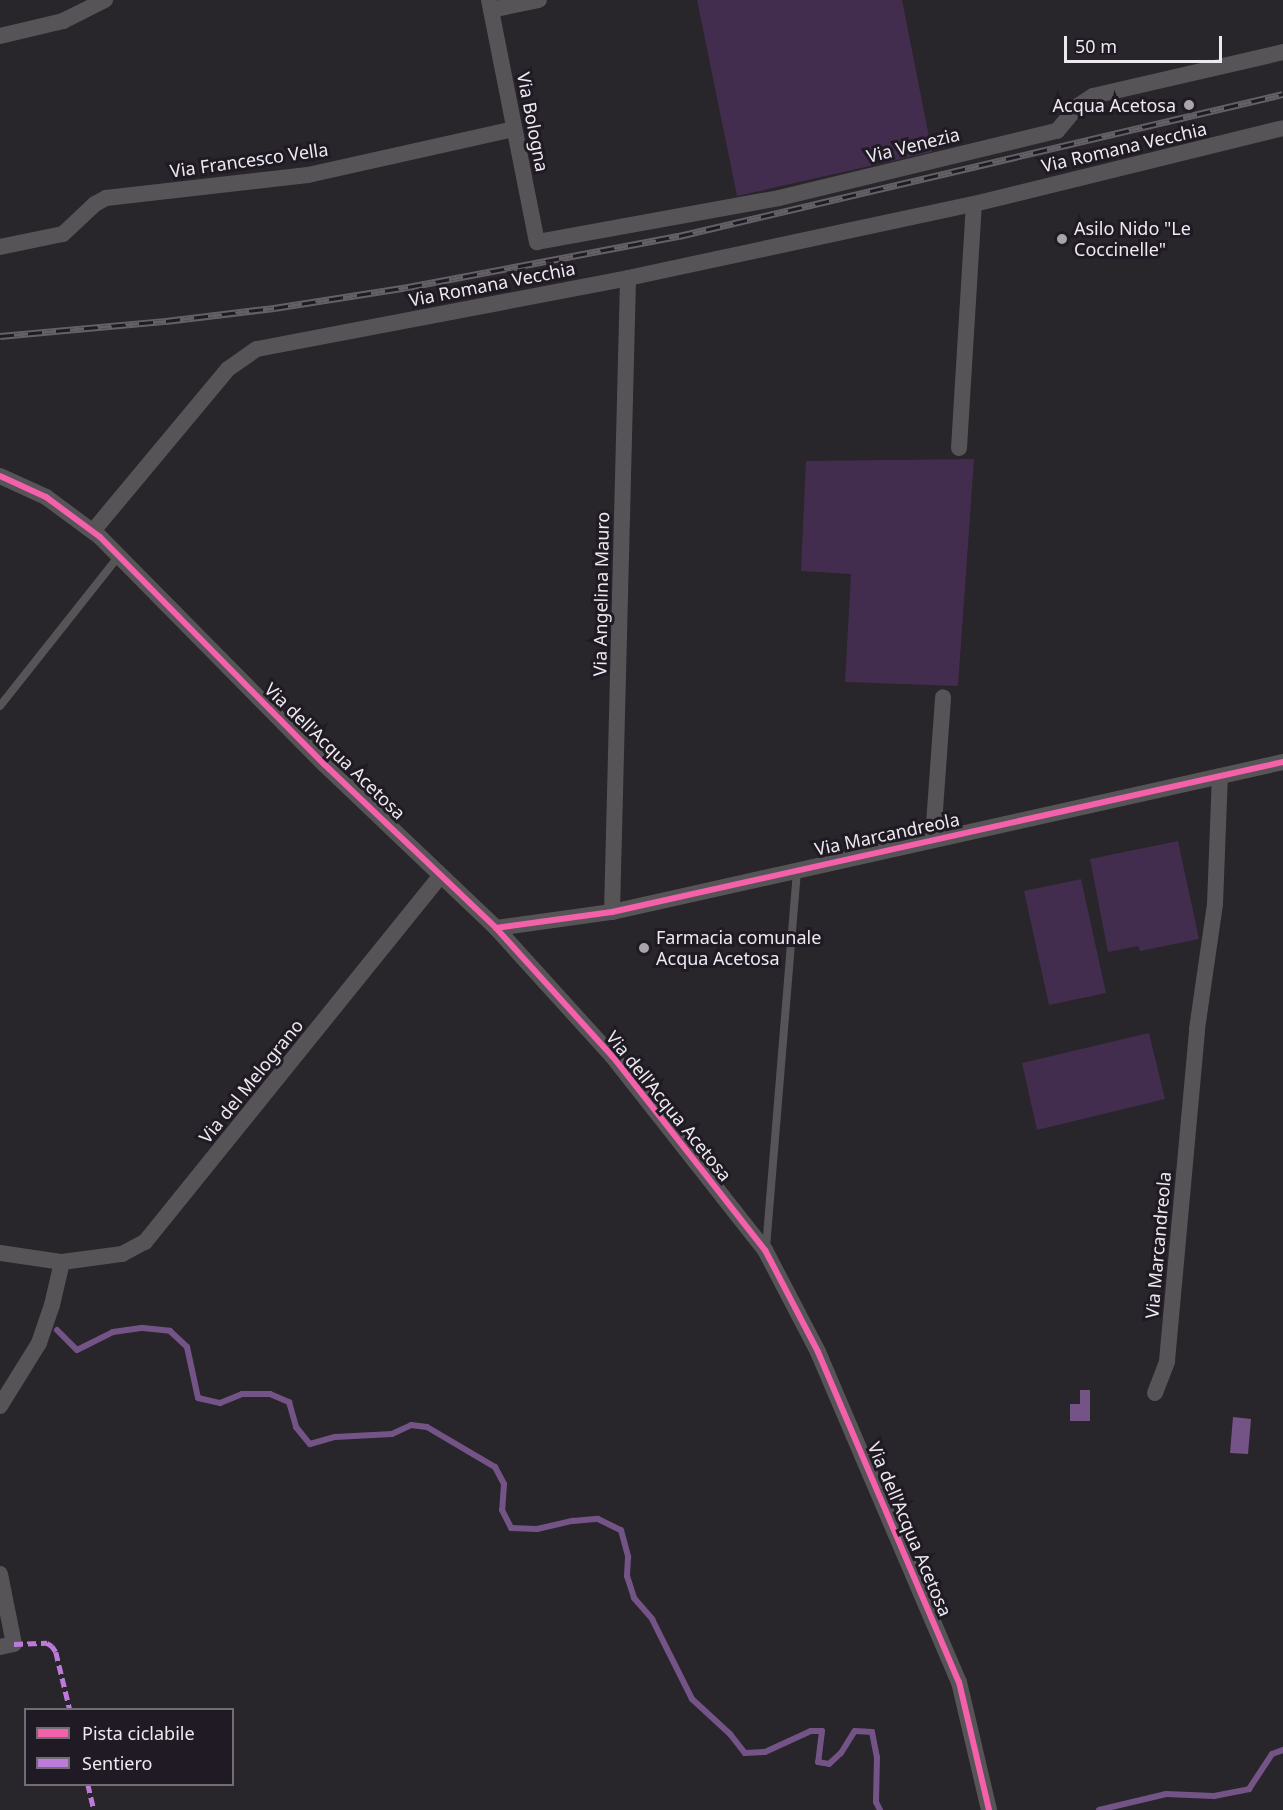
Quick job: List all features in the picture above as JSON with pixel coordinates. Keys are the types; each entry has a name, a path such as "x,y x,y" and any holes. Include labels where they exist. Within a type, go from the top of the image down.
{"street":[{"path":"0,36 63,21 105,0"},
{"name":"Via Bologna","path":"537,242 490,5 539,0"},
{"name":"Via Venezia","path":"537,242 779,198 1057,131 1078,106 1093,96 1283,52"},
{"name":"Via Romana Vecchia","path":"93,531 228,369 247,354 271,345 628,278 974,204 1283,128"},
{"name":"Via Francesco Vella","path":"0,247 63,234 95,204 105,198 308,175 514,129"},
{"path":"959,448 974,204"},
{"name":"Via Angelina Mauro","path":"612,912 628,278"},
{"name":"Via dell'Acqua Acetosa","path":"0,476 46,497 93,531 324,764 496,928 613,1057 765,1250 818,1352 959,1682 989,1810"},
{"name":"Via Marcandreola","path":"933,838 943,697"},
{"name":"Via Marcandreola","path":"496,928 612,912 797,868 1283,762"},
{"name":"Via Marcandreola","path":"1155,1393 1167,1361 1197,1029 1215,904 1220,776"},
{"name":"Via del Melograno","path":"0,1253 62,1262 122,1254 145,1242 441,875"},
{"path":"0,1406 39,1343 52,1305 62,1262"},
{"path":"0,1574 14,1644 0,1647"}],"lane":[{"path":"0,706 119,556"},
{"path":"765,1250 797,868"}],"shaded area":[{"path":"697,0 902,0 932,152 737,196"},
{"path":"974,459 958,686 845,682 851,574 801,571 806,461"},
{"path":"1178,841 1199,939 1140,951 1138,946 1108,952 1090,859"},
{"path":"1081,879 1106,993 1049,1005 1024,891"},
{"path":"1149,1033 1165,1099 1037,1130 1022,1063"},
{"path":"1080,1390 1090,1390 1090,1421 1070,1421 1070,1404 1080,1404"},
{"path":"1233,1417 1251,1419 1248,1454 1230,1453"}],"waterway":[{"path":"57,1330 77,1350 113,1332 143,1328 170,1331 187,1347 198,1398 220,1403 242,1394 270,1394 289,1402 296,1427 310,1444 335,1437 392,1434 411,1425 427,1427 495,1467 504,1484 502,1510 511,1528 537,1529 573,1521 598,1519 621,1530 628,1557 627,1576 634,1598 652,1619 692,1699 730,1734 745,1753 765,1752 811,1731 822,1731 818,1762 829,1764 841,1753 855,1731 872,1732 877,1757 876,1802 880,1810"},
{"path":"1099,1810 1166,1794 1214,1796 1249,1789 1272,1754 1283,1750"}],"railway":[{"path":"0,336 166,321 274,308 408,287 679,236 1283,94"}],"marked path":[{"path":"14,1644 47,1643 52,1646 56,1652 70,1708"},
{"path":"88,1786 94,1810"}],"cycle path":[{"path":"0,476 46,497 100,537 324,764 496,928 613,1057 765,1250 818,1352 959,1682 989,1810"},
{"path":"496,928 612,912 1283,762"}],"place":[{"name":"Acqua Acetosa","path":"1189,105"},
{"name":"Asilo Nido \"Le Coccinelle\"","path":"1062,239"},
{"name":"Farmacia comunale Acqua Acetosa","path":"644,948"}]}
